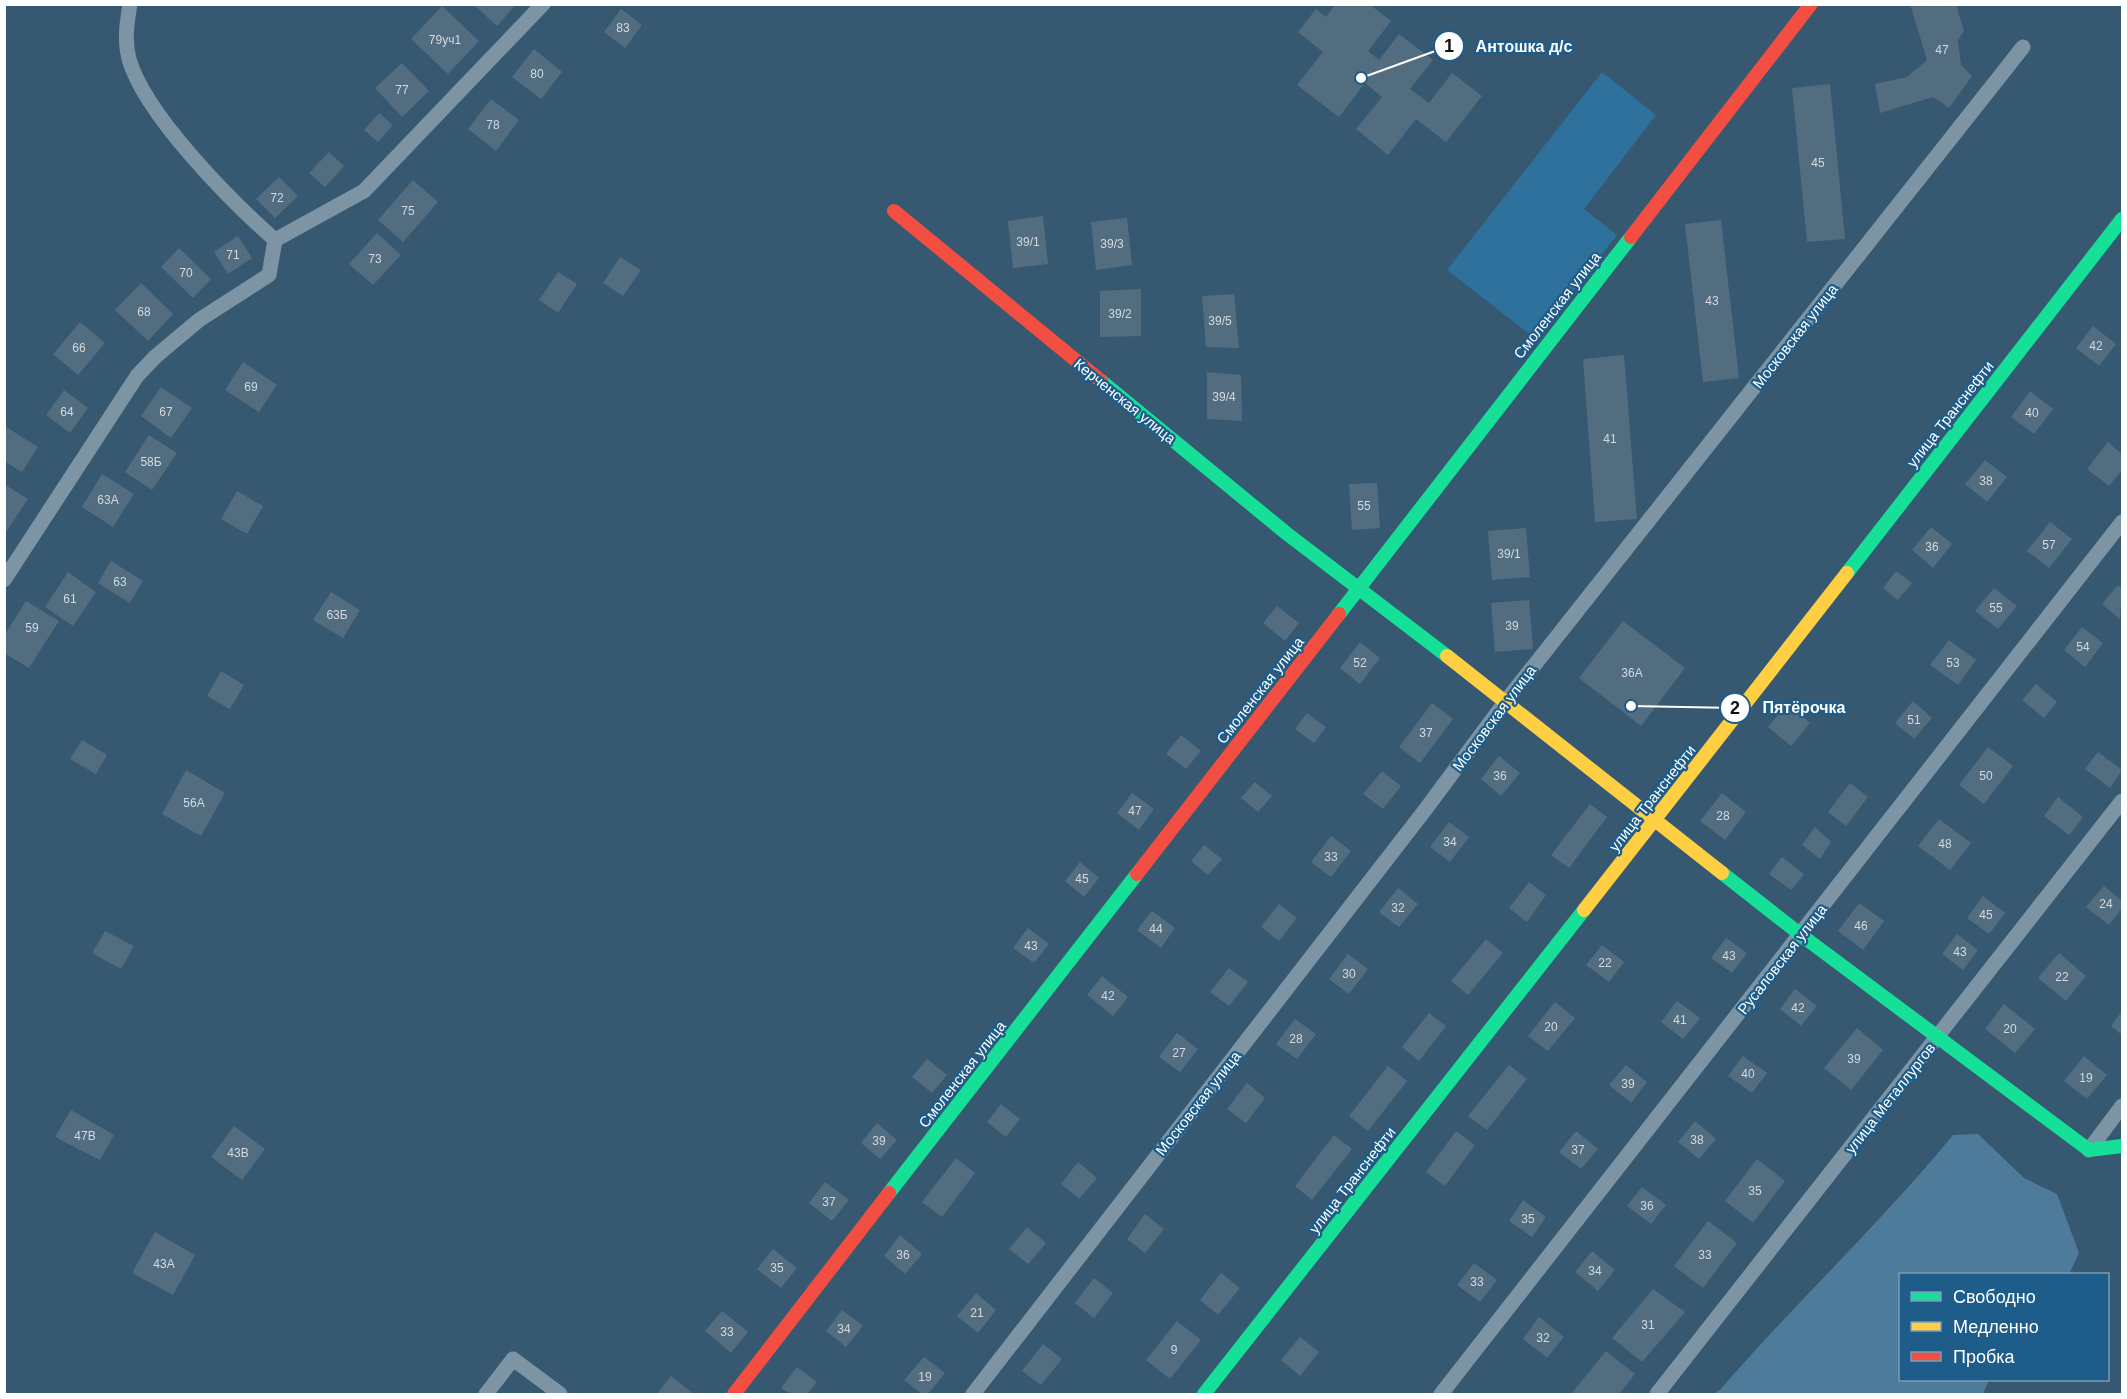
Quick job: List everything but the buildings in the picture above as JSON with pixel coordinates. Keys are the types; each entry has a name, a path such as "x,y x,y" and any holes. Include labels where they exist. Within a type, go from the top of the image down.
{"street":[{"path":"130,4 125,34 129,59 153,107 242,211 275,240"},
{"path":"275,240 364,190 543,4"},
{"name":"Смоленская улица","path":"734,1395 1811,4"},
{"name":"Московская улица","path":"973,1395 1425,810 1506,701 2023,47"},
{"name":"Керченская улица","path":"894,211 1358,590 1506,701 1654,821 1801,935 1938,1035 2089,1150"},
{"name":"улица Транснефти","path":"1204,1395 2122,219"},
{"path":"4,580 137,376 155,357 199,320 269,275 275,240"},
{"name":"Русаловская улица","path":"1441,1395 2122,522"},
{"name":"улица Металлургов","path":"1657,1395 2122,801"},
{"path":"2089,1150 2122,1107"},
{"path":"2089,1150 2122,1146"},
{"path":"486,1395 513,1359 560,1395"}],"shaded area":[{"path":"1602,72 1656,115 1584,209 1617,235 1536,339 1447,270"},
{"path":"1978,1134 2024,1178 2057,1194 2079,1253 2069,1273 1899,1273 1899,1381 1989,1381 1983,1394 1713,1394 1720,1390 1867,1232 1953,1135"}],"traffic: fast":[{"path":"1847,573 2122,219"},
{"path":"1339,614 1631,237"},
{"path":"1101,381 1286,533 1447,656"},
{"path":"1722,873 1801,935 2089,1150 2122,1146"},
{"path":"889,1193 1137,874"},
{"path":"1204,1394 1584,910"}],"traffic: slow":[{"path":"1584,910 1847,573"},
{"path":"1447,656 1722,873"}],"traffic: jam":[{"path":"1631,237 1811,4"},
{"path":"894,211 1101,381"},
{"path":"1137,874 1339,614"},
{"path":"734,1394 889,1193"}],"place":[{"name":"Антошка д/с","path":"1361,78"},
{"name":"Пятёрочка","path":"1631,706"}]}
